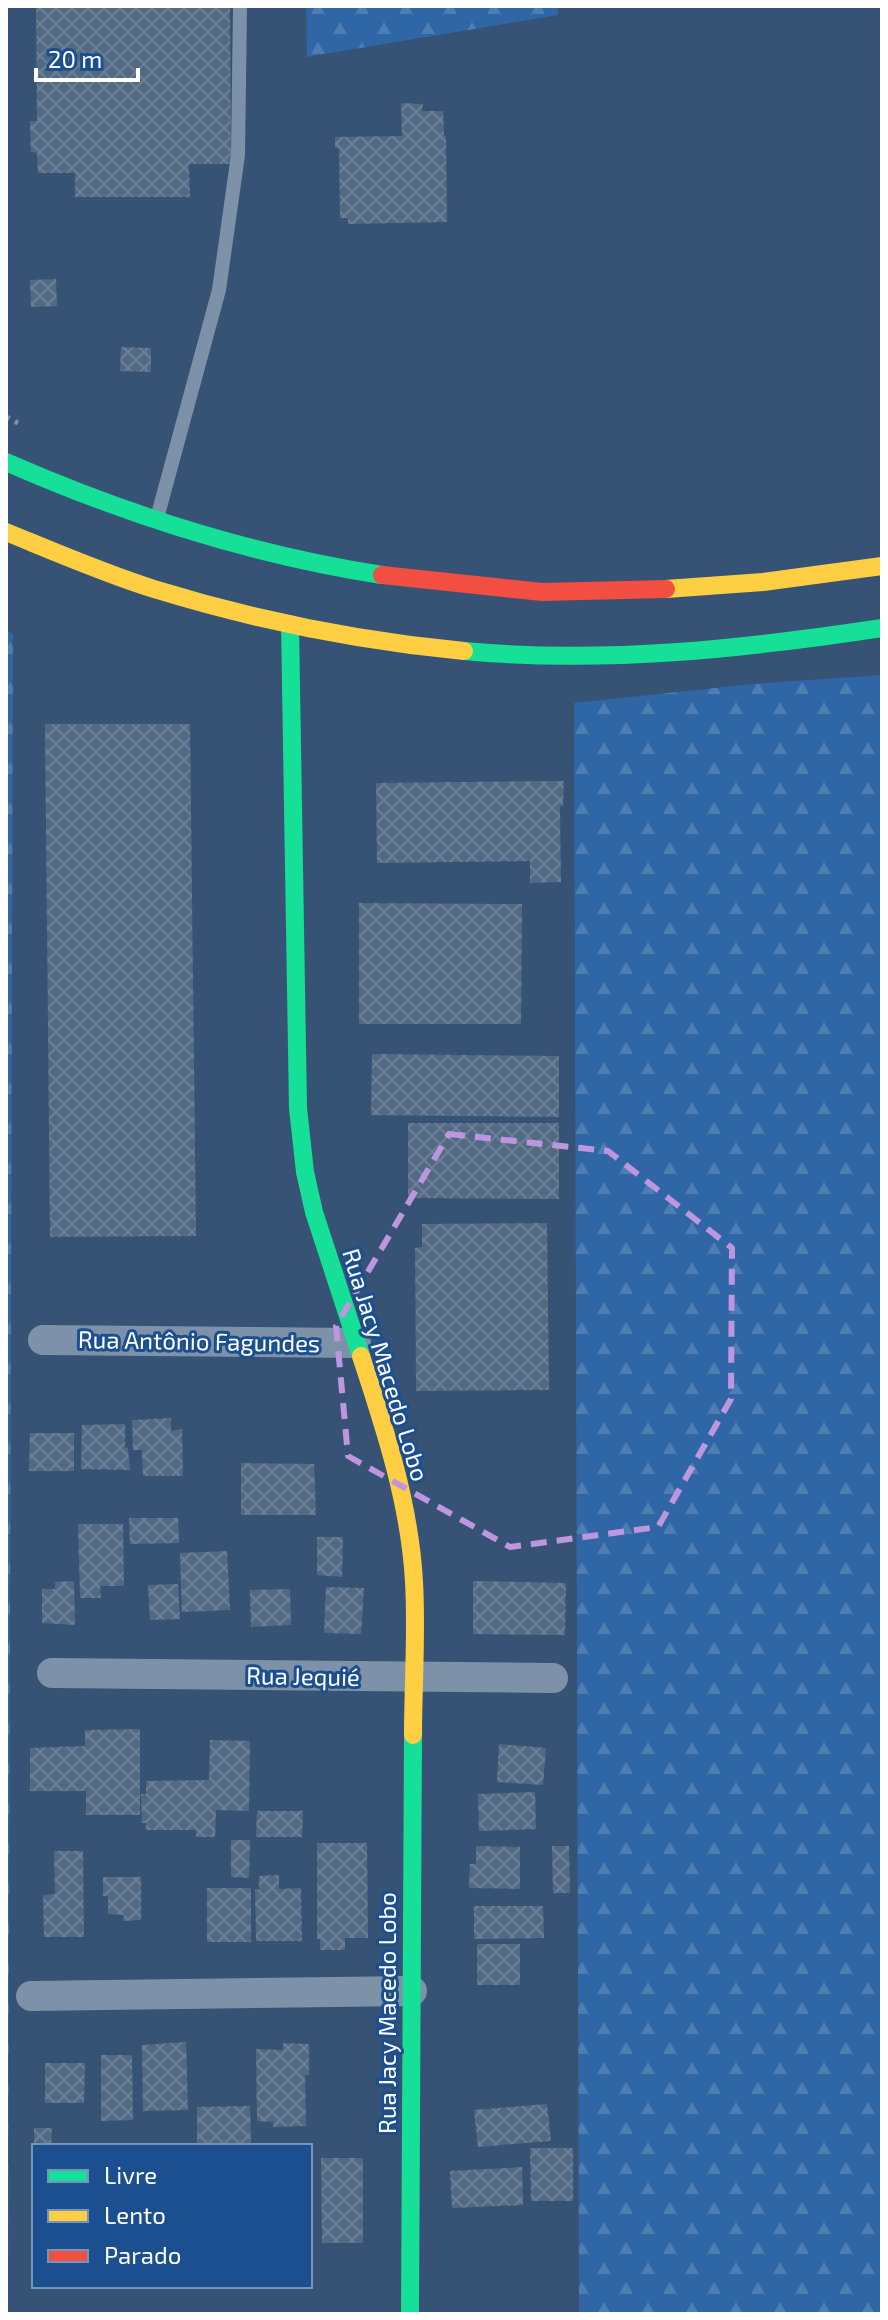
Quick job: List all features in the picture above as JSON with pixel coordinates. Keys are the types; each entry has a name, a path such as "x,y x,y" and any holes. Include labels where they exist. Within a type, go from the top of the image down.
{"main road":[{"path":"6,462 60,487 156,523 254,551 350,570 445,583 559,592 669,591 743,585 882,566"},
{"path":"6,532 92,567 191,599 290,624 444,648 541,656 629,656 727,649 882,628"},
{"name":"Rua Jacy Macedo Lobo","path":"290,624 299,1122 308,1191 320,1238 391,1457 411,1544 414,1582 410,2314"}],"street":[{"name":"Rua Antônio Fagundes","path":"43,1340 356,1343"},
{"name":"Rua Jequié","path":"52,1673 553,1678"},
{"path":"31,1996 412,1991"}],"lane":[{"path":"156,523 219,290 238,155 240,6"}],"path":[{"path":"6,417 20,424"}],"highlighted area":[{"path":"449,1134 608,1151 732,1248 731,1399 658,1527 510,1547 348,1456 336,1326"}],"green space":[{"path":"306,6 558,6 558,15 307,57"},
{"path":"6,630 13,634 8,2314 6,2314"},
{"path":"882,675 882,2314 579,2314 574,703 752,684"}],"building":[{"path":"36,6 230,6 231,164 189,164 190,197 75,197 75,173 38,173 37,153 31,152 30,121 37,121"},
{"path":"401,103 423,104 422,111 443,111 447,222 348,224 348,218 340,218 339,148 335,148 335,137 402,136"},
{"path":"56,279 57,306 31,307 30,280"},
{"path":"121,347 151,348 151,372 120,371"},
{"path":"45,724 190,724 196,1236 50,1237"},
{"path":"564,781 563,806 560,806 561,882 530,883 530,861 377,863 376,783"},
{"path":"359,903 522,904 521,1024 359,1024"},
{"path":"372,1054 559,1056 559,1117 371,1115"},
{"path":"408,1123 559,1123 559,1199 408,1198"},
{"path":"547,1223 549,1390 416,1391 415,1248 422,1247 422,1224"},
{"path":"171,1418 171,1431 182,1429 183,1476 143,1476 142,1450 133,1450 132,1420"},
{"path":"125,1424 125,1448 128,1447 130,1470 81,1469 82,1425"},
{"path":"30,1433 74,1433 74,1471 29,1471"},
{"path":"241,1463 314,1464 316,1515 241,1515"},
{"path":"129,1518 178,1518 179,1543 130,1544"},
{"path":"78,1524 123,1524 124,1586 100,1586 101,1598 80,1598"},
{"path":"317,1537 343,1537 342,1577 317,1575"},
{"path":"227,1551 230,1610 182,1612 180,1553"},
{"path":"74,1581 75,1625 42,1623 42,1589 55,1589 55,1582"},
{"path":"473,1581 566,1583 565,1635 473,1634"},
{"path":"178,1584 180,1619 150,1620 148,1585"},
{"path":"326,1587 364,1588 361,1634 324,1633"},
{"path":"290,1589 291,1625 251,1627 250,1590"},
{"path":"140,1729 140,1815 86,1815 86,1791 30,1791 30,1748 85,1746 85,1730"},
{"path":"210,1740 250,1741 249,1811 216,1810 215,1837 196,1837 196,1830 146,1830 146,1823 142,1823 141,1794 146,1794 146,1781 209,1780"},
{"path":"499,1744 546,1748 543,1785 497,1782"},
{"path":"535,1792 536,1829 479,1831 478,1794"},
{"path":"257,1811 303,1811 302,1837 256,1837"},
{"path":"231,1840 250,1840 249,1878 231,1877"},
{"path":"317,1843 367,1843 368,1938 345,1938 345,1950 320,1950 320,1939 317,1939"},
{"path":"476,1846 520,1847 520,1889 469,1888 470,1864 476,1864"},
{"path":"552,1846 569,1846 570,1893 553,1893"},
{"path":"54,1851 83,1851 84,1937 44,1937 43,1895 55,1894"},
{"path":"279,1875 279,1889 301,1888 302,1941 256,1941 255,1889 259,1890 259,1876"},
{"path":"103,1877 141,1877 141,1920 123,1921 124,1915 108,1914 108,1896 103,1896"},
{"path":"207,1888 251,1888 251,1942 207,1942"},
{"path":"474,1906 543,1906 544,1938 474,1939"},
{"path":"477,1944 520,1944 520,1985 477,1985"},
{"path":"186,2042 188,2110 143,2111 142,2045"},
{"path":"283,2043 309,2044 309,2075 305,2075 306,2126 273,2127 273,2122 257,2121 256,2049 283,2050"},
{"path":"101,2055 132,2055 133,2120 101,2121"},
{"path":"45,2063 85,2063 84,2103 45,2103"},
{"path":"547,2104 551,2141 478,2147 474,2110"},
{"path":"250,2106 251,2144 197,2144 197,2107"},
{"path":"34,2128 52,2128 51,2144 34,2144"},
{"path":"530,2148 573,2148 573,2201 531,2201"},
{"path":"321,2158 363,2158 363,2243 322,2243"},
{"path":"522,2167 523,2205 452,2208 450,2171"}],"traffic: fast":[{"path":"6,462 98,499 191,531 285,556 382,575"},
{"path":"290,624 298,1108 305,1172 314,1212 361,1356"},
{"path":"464,651 517,655 622,655 726,648 882,628"},
{"path":"410,2314 413,1735"}],"traffic: slow":[{"path":"6,532 135,583 230,610 346,635 464,651"},
{"path":"666,589 763,582 882,566"},
{"path":"361,1356 395,1468 412,1553 415,1620 413,1735"}],"traffic: jam":[{"path":"382,575 542,592 666,589"}]}
